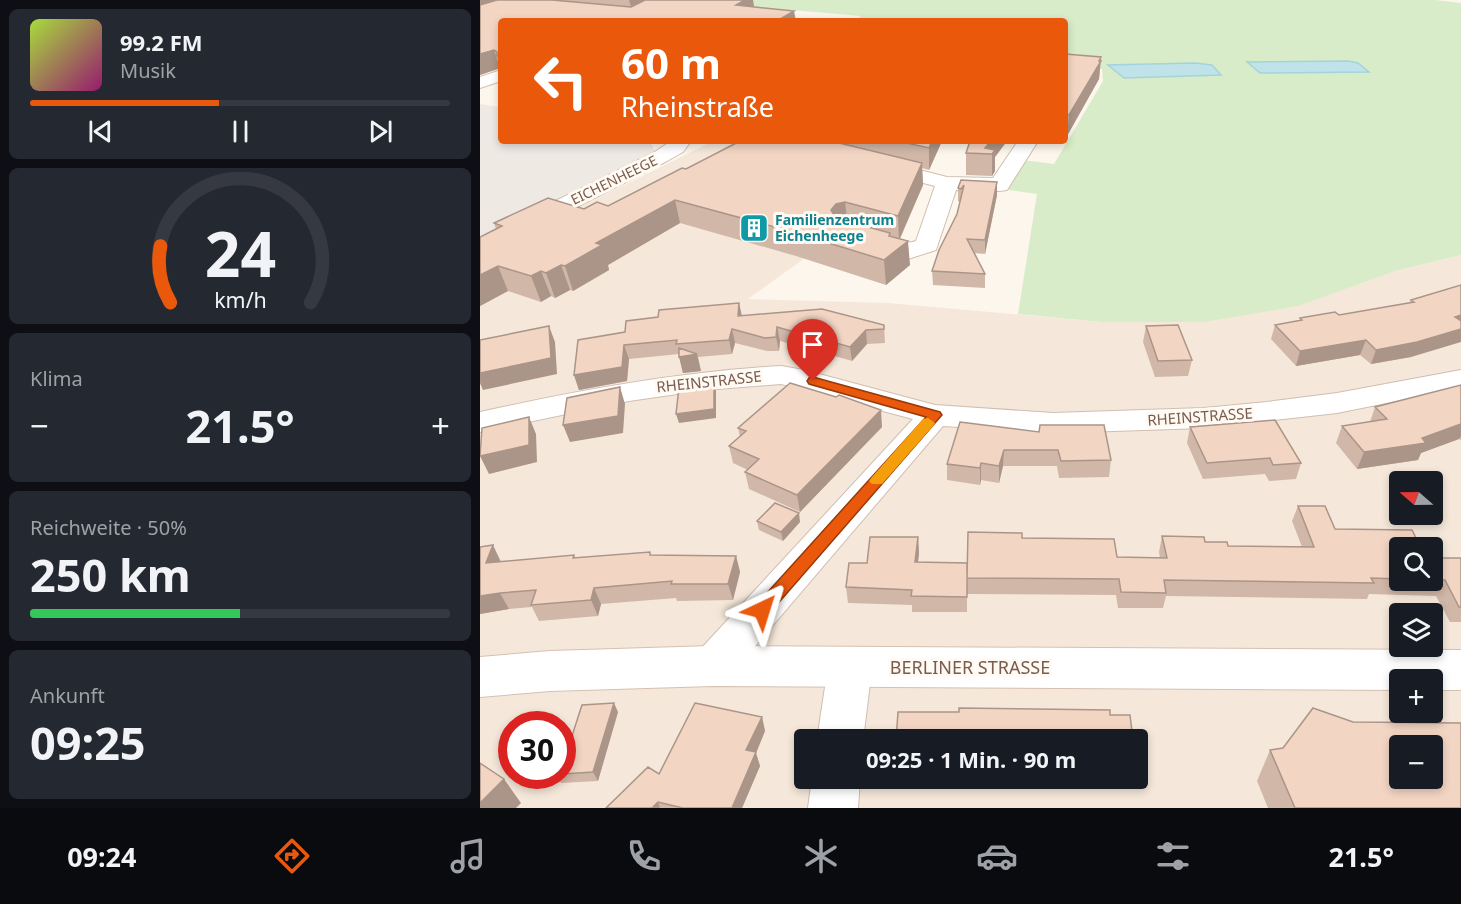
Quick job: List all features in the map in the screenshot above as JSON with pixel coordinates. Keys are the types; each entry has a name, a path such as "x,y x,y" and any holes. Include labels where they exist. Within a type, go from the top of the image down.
{"street":[{"path":"484,92 498,67"},
{"name":"EICHENHEEGE","path":"480,247 666,154 679,144"},
{"path":"861,161 947,183 999,185 1026,144"},
{"path":"847,236 908,252 927,245 947,183"},
{"name":"RHEINSTRASSE","path":"480,422 563,403 642,389 781,375 793,376 935,415 1053,423 1204,418 1336,403 1461,379"},
{"path":"712,666 935,415"},
{"name":"BERLINER STRASSE","path":"480,677 550,671 712,666 1461,670"},
{"path":"842,729 850,667"},
{"path":"832,808 835,789"}],"shaded area":[{"path":"480,104 498,107 498,144 651,144 655,152 480,242"},
{"path":"707,144 760,144 845,229 748,299 888,303 1102,322 1395,271 1461,255 1461,808 480,808 480,242 566,214"}],"green space":[{"path":"675,0 1435,0 1461,3 1461,255 1395,271 1298,306 1203,322 1102,322 1018,314 1037,194 1003,189 1022,160 1054,164 1068,144 1068,140 1103,81 1102,69 1068,65 1068,18 858,18 861,16"}],"water":[{"path":"1348,61 1358,63 1369,72 1260,73 1247,62"},
{"path":"1195,63 1212,65 1221,75 1124,78 1108,65"}],"building":[{"path":"497,0 552,0 631,7 645,0 745,0 736,5 794,11 782,18 498,18 497,56 494,50 480,54 480,5"},
{"path":"1068,54 1101,57 1099,61 1101,61 1069,115"},
{"path":"734,144 843,144 922,163 898,216 845,202 836,204 831,210 836,218 890,233 889,236 908,241 884,260 793,232 675,200 596,243 602,245 565,266 561,265 546,273 541,271 531,276 498,266 480,275 480,237 502,226 494,223 548,198 584,209 597,202 608,206 682,168 686,169"},
{"path":"911,144 931,144 929,148"},
{"path":"969,144 988,144 985,148 995,150 992,154 966,153"},
{"path":"961,180 997,182 985,240 967,239 985,274 932,271 939,250 957,214 964,185 961,189 958,188"},
{"path":"1461,285 1461,315 1455,317 1461,321 1461,329 1417,342 1376,350 1366,340 1300,351 1275,325 1335,312 1339,315 1414,302 1411,300"},
{"path":"739,303 738,316 822,309 884,325 884,329 866,330 850,347 815,337 819,334 805,335 777,327 776,337 765,338 732,329 729,340 676,344 677,340 624,345 622,367 574,375 578,340 625,332 626,321 658,317 659,310"},
{"path":"1178,325 1192,360 1158,361 1146,326"},
{"path":"549,326 551,358 480,373 480,340"},
{"path":"679,348 697,354 679,357"},
{"path":"714,383 714,409 676,414 679,387"},
{"path":"790,383 836,397 839,395 881,410 797,495 745,472 759,459 729,446 746,431 738,428"},
{"path":"1461,385 1461,424 1422,438 1426,443 1364,452 1342,426 1387,419 1375,407"},
{"path":"620,387 618,416 563,425 567,398"},
{"path":"529,417 529,445 480,456 482,428"},
{"path":"1275,420 1301,463 1273,465 1270,458 1207,463 1190,427"},
{"path":"960,422 1039,432 1040,425 1104,425 1111,460 1061,461 1058,450 1004,450 999,466 981,463 980,468 947,464"},
{"path":"775,503 799,513 781,532 757,521"},
{"path":"1298,506 1325,506 1335,529 1412,530 1416,537 1389,537 1389,579 1371,578 1374,583 1164,580 1166,593 1121,592 1119,579 967,578 968,532 1022,533 1022,538 1114,539 1117,557 1167,558 1162,536 1204,537 1205,542 1227,542 1228,546 1314,547"},
{"path":"870,537 918,537 915,562 967,563 967,597 911,596 912,590 846,587 849,563 867,563"},
{"path":"493,545 486,563 574,555 573,558 650,552 650,555 736,556 728,584 671,584 672,581 594,588 591,600 531,605 536,590 480,596 480,547"},
{"path":"1443,558 1461,558 1461,607 1459,607 1443,580"},
{"path":"614,703 593,772 576,773 576,724 582,705"},
{"path":"695,703 762,717 746,750 756,752 732,808 683,808 658,802 652,808 606,808 648,767 659,774"},
{"path":"959,708 1110,710 1110,715 1130,715 1132,729 897,729 898,712 959,712"},
{"path":"1313,708 1353,722 1461,723 1461,808 1295,808 1270,750 1283,748"},
{"path":"480,763 498,775 498,785 480,803"}],"slow traffic":[{"path":"877,481 928,423"}],"place":[{"name":"Familienzentrum Eichenheege","path":"754,228"}],"route":[{"path":"762,610 935,415 813,381"}]}
